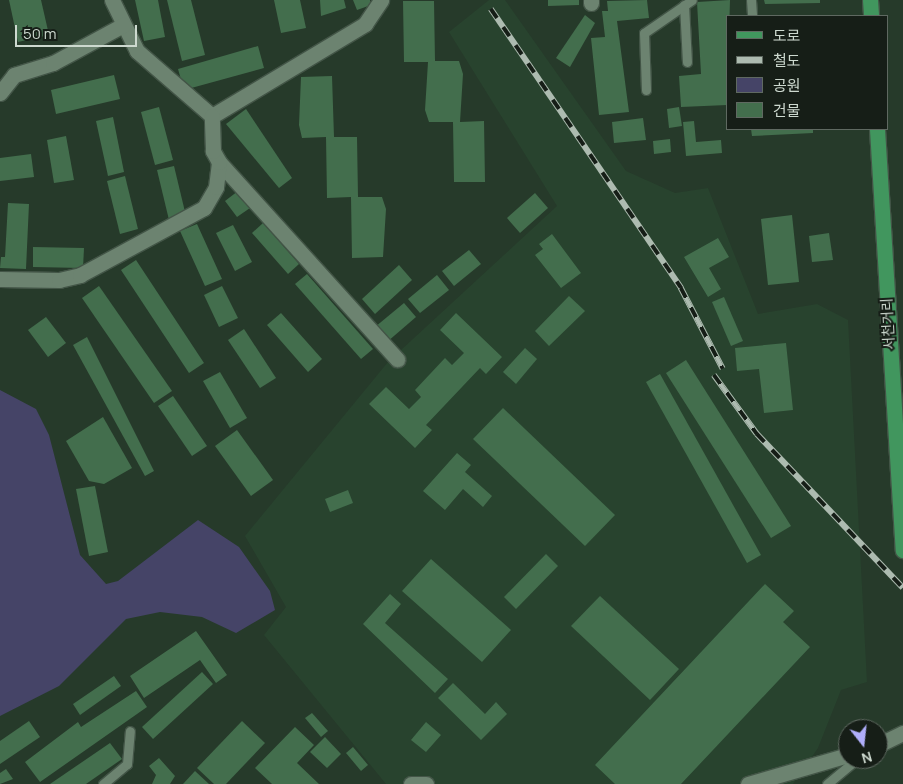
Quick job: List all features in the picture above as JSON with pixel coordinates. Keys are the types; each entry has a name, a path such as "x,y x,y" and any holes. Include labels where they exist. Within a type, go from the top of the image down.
{"main road":[{"path":"870,0 870,15"},
{"name":"서천거리","path":"877,130 903,550"}],"street":[{"path":"112,0 137,51 161,76 212,116"},
{"path":"212,116 365,24 381,0"},
{"path":"0,93 14,75 54,63 123,25"},
{"path":"212,116 213,151 219,162 396,359"},
{"path":"0,279 59,280 80,275 185,222 204,208 216,187 219,162"},
{"path":"888,741 903,734"},
{"path":"748,784 838,758"},
{"path":"411,784 426,784"}],"lane":[{"path":"751,0 752,15"},
{"path":"687,62 688,2"},
{"path":"646,90 644,33 688,2"},
{"path":"103,784 128,764 130,731"},
{"path":"827,784 845,769"}],"shaded area":[{"path":"489,0 505,0 626,171 675,193 708,188 758,314 817,304 848,320 867,682 841,690 818,748 793,784 386,784 264,635 286,607 245,536 388,362 557,206 449,32"}],"green space":[{"path":"0,390 36,409 49,435 80,555 106,584 118,581 198,520 239,547 270,591 275,610 236,633 202,617 160,612 126,619 59,686 0,716"}],"building":[{"path":"9,0 41,0 49,35 18,42"},
{"path":"135,0 158,0 165,37 144,41"},
{"path":"167,0 191,0 205,55 182,61"},
{"path":"274,0 300,0 306,28 281,33"},
{"path":"320,0 344,0 346,8 321,16"},
{"path":"353,0 370,0 371,5 357,10"},
{"path":"548,0 579,0 579,5 548,6"},
{"path":"647,0 649,18 617,21 629,112 599,115 591,38 605,37 602,11 608,11 607,1"},
{"path":"730,0 730,15 726,15 726,105 681,107 679,76 701,74 697,2"},
{"path":"764,0 820,0 820,3 765,4"},
{"path":"403,1 434,1 435,61 459,61 463,74 460,122 484,121 485,182 454,182 453,122 429,122 425,110 428,62 404,62"},
{"path":"585,15 595,23 570,67 556,58"},
{"path":"258,46 264,68 184,90 178,69"},
{"path":"114,75 120,99 56,114 51,90"},
{"path":"332,76 334,137 357,137 358,197 382,197 386,209 383,257 352,258 351,197 327,198 326,137 302,138 299,125 301,77"},
{"path":"159,107 173,160 155,165 141,112"},
{"path":"679,107 682,126 669,128 667,109"},
{"path":"246,109 292,178 279,188 226,124"},
{"path":"113,117 124,172 108,176 96,121"},
{"path":"643,118 646,140 614,143 612,122"},
{"path":"694,121 696,142 721,140 722,153 686,156 683,122"},
{"path":"751,130 813,130 813,133 752,136"},
{"path":"66,136 74,180 54,183 47,140"},
{"path":"670,139 671,152 654,154 653,141"},
{"path":"31,154 34,177 0,181 0,158"},
{"path":"174,166 186,216 169,220 157,170"},
{"path":"125,176 138,229 120,234 107,181"},
{"path":"238,191 250,208 237,217 225,201"},
{"path":"535,193 548,208 520,233 507,218"},
{"path":"8,203 29,204 26,269 0,268 1,257 5,257"},
{"path":"792,215 799,282 768,285 761,219"},
{"path":"263,223 299,264 288,274 252,233"},
{"path":"197,224 222,279 205,286 180,231"},
{"path":"233,225 252,262 235,271 216,233"},
{"path":"829,233 833,260 812,262 809,236"},
{"path":"552,234 581,273 561,288 535,255 543,249 539,244"},
{"path":"718,238 729,257 709,268 721,289 708,297 684,257"},
{"path":"33,247 84,248 83,268 33,267"},
{"path":"469,250 481,264 454,286 442,271"},
{"path":"136,260 204,363 189,373 121,270"},
{"path":"399,265 412,280 375,314 362,299"},
{"path":"307,274 373,349 361,359 295,284"},
{"path":"437,275 449,290 420,313 408,299"},
{"path":"99,286 172,391 154,403 82,298"},
{"path":"222,286 238,318 219,327 204,295"},
{"path":"569,296 585,311 549,346 535,331"},
{"path":"724,297 743,341 731,346 712,302"},
{"path":"404,303 416,317 387,342 375,327"},
{"path":"281,313 322,359 308,372 267,325"},
{"path":"456,313 502,357 486,374 480,368 426,425 432,430 415,448 369,404 386,387 409,409 421,397 415,390 445,358 452,365 464,353 440,330"},
{"path":"46,317 66,343 48,357 28,330"},
{"path":"244,329 276,378 260,388 228,340"},
{"path":"87,337 154,471 145,476 73,345"},
{"path":"786,343 793,410 764,413 759,369 737,371 735,348"},
{"path":"525,348 537,359 516,384 503,372"},
{"path":"686,360 791,526 771,538 666,373"},
{"path":"220,372 247,418 230,428 203,381"},
{"path":"660,374 761,555 747,563 646,382"},
{"path":"173,396 207,446 192,456 158,406"},
{"path":"503,408 615,515 585,546 473,439"},
{"path":"103,417 132,468 104,484 89,481 66,441"},
{"path":"237,430 273,480 251,496 215,446"},
{"path":"457,453 471,465 465,472 492,496 483,507 463,489 445,510 423,491"},
{"path":"95,486 108,552 89,556 76,489"},
{"path":"348,490 353,503 330,512 325,499"},
{"path":"546,554 558,566 516,609 504,597"},
{"path":"431,559 511,630 482,662 402,591"},
{"path":"765,584 794,611 783,622 810,647 681,784 615,784 595,765"},
{"path":"390,594 401,604 385,623 448,679 435,693 363,624"},
{"path":"600,596 679,669 650,700 571,626"},
{"path":"196,631 227,675 216,683 200,660 144,698 130,676"},
{"path":"202,672 213,684 153,739 142,727"},
{"path":"114,676 121,686 80,715 73,704"},
{"path":"453,683 485,714 496,702 507,714 481,740 438,698"},
{"path":"136,691 147,707 40,782 25,762 78,722 81,727"},
{"path":"312,713 328,731 321,737 305,718"},
{"path":"29,721 40,737 0,764 0,741"},
{"path":"242,721 265,743 226,784 214,784 197,768"},
{"path":"426,722 441,735 426,752 411,740"},
{"path":"295,727 314,745 297,763 319,784 272,784 255,768"},
{"path":"325,737 341,754 327,768 310,752"},
{"path":"110,743 122,759 86,784 50,784"},
{"path":"353,747 368,765 361,771 346,753"},
{"path":"159,758 175,776 170,784 152,784 156,775 149,766"},
{"path":"6,769 13,779 0,784 0,773"},
{"path":"195,771 209,784 183,784"}],"railway":[{"path":"491,9 681,288 723,369"},
{"path":"714,375 757,434 903,588"}]}
